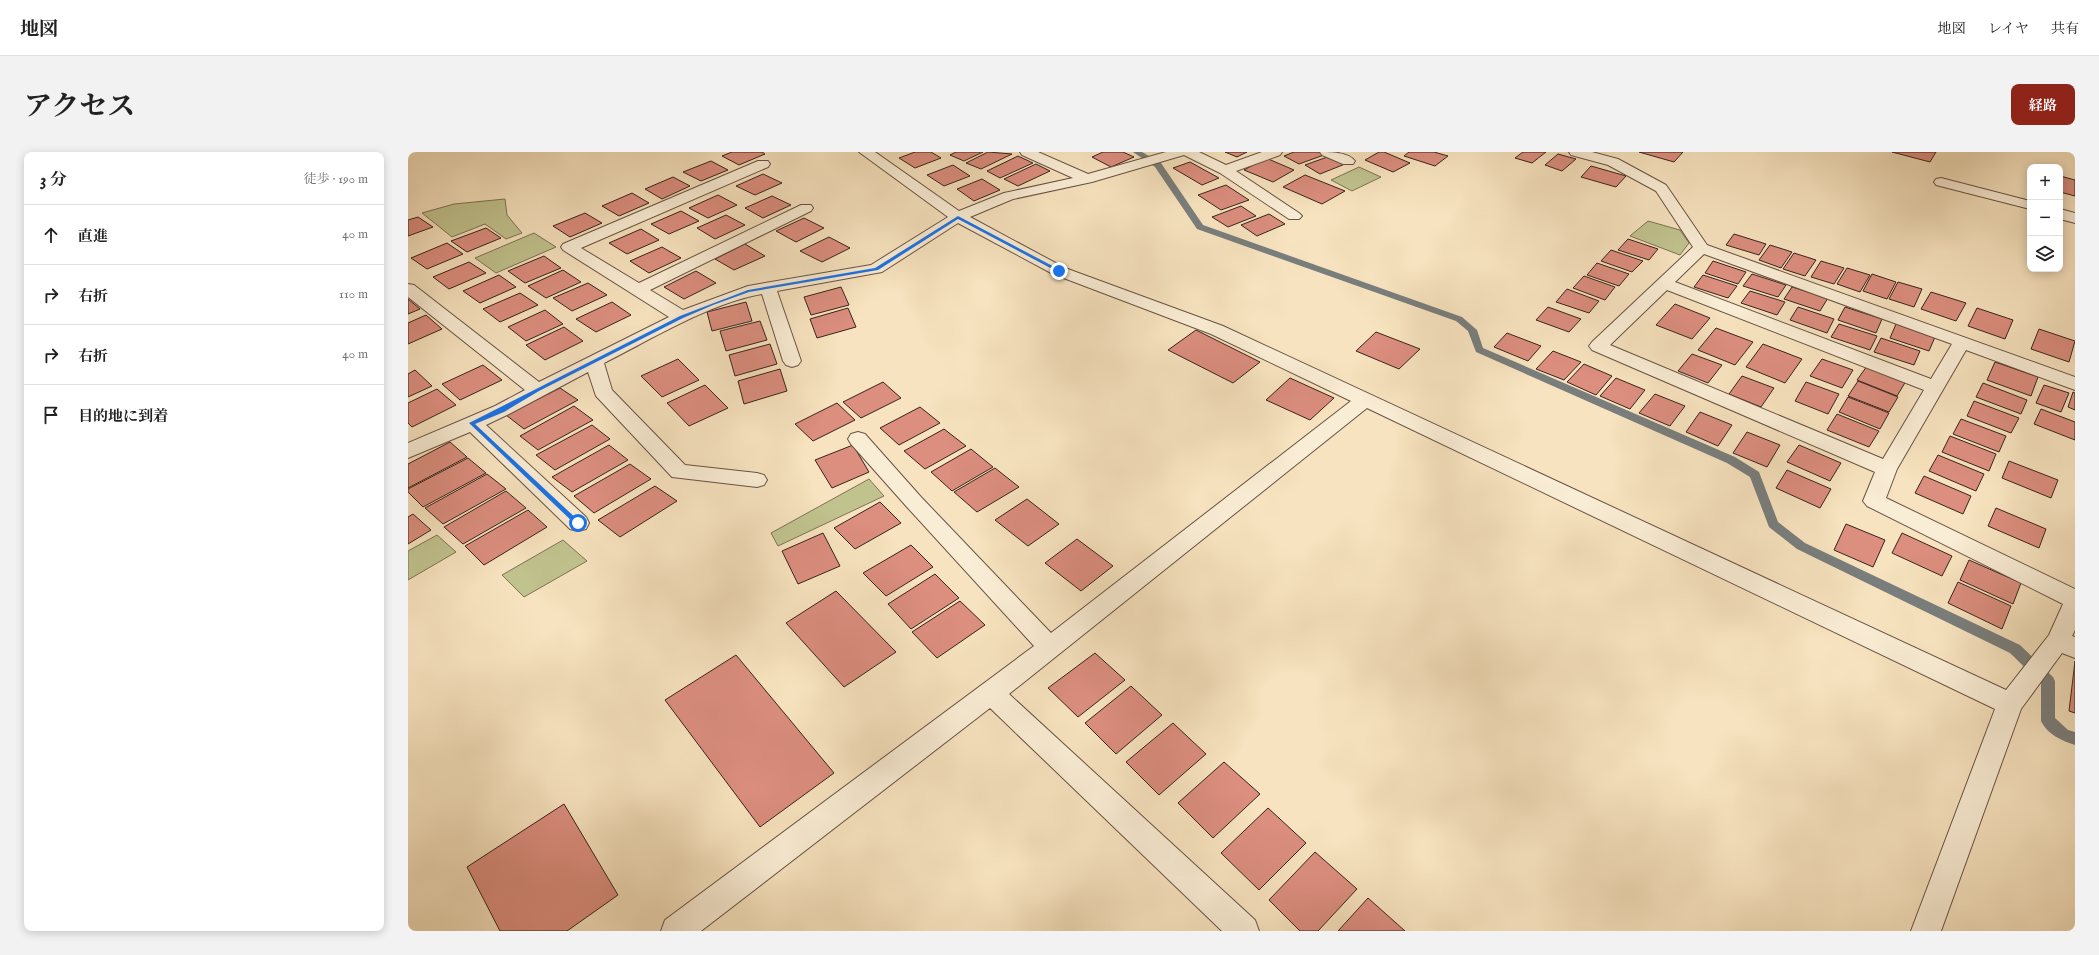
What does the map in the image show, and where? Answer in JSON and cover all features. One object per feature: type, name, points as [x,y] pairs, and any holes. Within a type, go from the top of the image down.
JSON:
[{"type":"street","points":[[866,152],[958,217],[1059,271],[1217,330],[2010,704]]},
{"type":"street","points":[[1027,152],[1087,179]]},
{"type":"street","points":[[408,451],[502,410],[537,390],[682,317],[748,291],[876,269],[958,217],[1009,196],[1087,179],[1181,152]]},
{"type":"street","points":[[1188,152],[1225,170],[1294,216]]},
{"type":"street","points":[[1225,170],[1275,152]]},
{"type":"street","points":[[1327,152],[1348,161]]},
{"type":"street","points":[[1576,152],[1619,157],[1661,188],[1701,248],[2075,384]]},
{"type":"street","points":[[682,317],[569,248],[764,164]]},
{"type":"street","points":[[1941,182],[2027,205]]},
{"type":"street","points":[[638,290],[806,208]]},
{"type":"street","points":[[2063,215],[2075,218]]},
{"type":"street","points":[[1701,248],[1598,346],[1887,469]]},
{"type":"street","points":[[1664,283],[1936,387]]},
{"type":"street","points":[[768,288],[792,361]]},
{"type":"street","points":[[408,289],[537,390]]},
{"type":"street","points":[[1962,342],[1887,469],[1874,501],[2075,599]]},
{"type":"street","points":[[594,361],[603,392],[679,472],[757,480]]},
{"type":"street","points":[[676,931],[1050,647],[1366,399]]},
{"type":"street","points":[[472,423],[578,523]]},
{"type":"street","points":[[858,439],[914,502],[1050,647]]},
{"type":"street","points":[[1926,931],[2010,704],[2052,656],[2075,603]]},
{"type":"street","points":[[991,692],[1244,931]]},
{"type":"green space","points":[[1359,167],[1381,177],[1352,191],[1331,180]]},
{"type":"green space","points":[[505,199],[507,215],[522,233],[506,239],[485,224],[452,237],[422,213],[454,204]]},
{"type":"green space","points":[[1648,221],[1680,230],[1689,243],[1680,255],[1630,236]]},
{"type":"green space","points":[[534,233],[556,247],[496,273],[475,258]]},
{"type":"green space","points":[[869,479],[884,496],[778,546],[771,533]]},
{"type":"green space","points":[[437,535],[456,552],[408,580],[408,551]]},
{"type":"green space","points":[[563,540],[587,561],[524,597],[502,575]]},
{"type":"building","points":[[732,152],[762,152],[765,154],[739,165],[722,156]]},
{"type":"building","points":[[915,152],[931,152],[941,158],[915,168],[899,158]]},
{"type":"building","points":[[956,152],[983,152],[964,161],[950,155]]},
{"type":"building","points":[[988,152],[1012,154],[981,169],[966,163]]},
{"type":"building","points":[[1103,152],[1123,152],[1134,157],[1111,167],[1092,157]]},
{"type":"building","points":[[1225,152],[1247,152],[1237,157]]},
{"type":"building","points":[[1294,152],[1319,152],[1324,155],[1299,164],[1284,156]]},
{"type":"building","points":[[1379,152],[1384,152],[1410,163],[1393,172],[1365,160]]},
{"type":"building","points":[[1409,152],[1434,152],[1448,156],[1435,166],[1404,156]]},
{"type":"building","points":[[1523,152],[1546,152],[1532,163],[1515,158]]},
{"type":"building","points":[[1639,152],[1683,152],[1674,162]]},
{"type":"building","points":[[1892,152],[1936,152],[1930,162]]},
{"type":"building","points":[[1558,154],[1576,159],[1562,171],[1545,165]]},
{"type":"building","points":[[1018,156],[1033,163],[1000,178],[987,171]]},
{"type":"building","points":[[1330,156],[1345,164],[1320,174],[1305,165]]},
{"type":"building","points":[[1266,158],[1294,170],[1273,182],[1244,170]]},
{"type":"building","points":[[711,161],[728,170],[701,181],[683,172]]},
{"type":"building","points":[[1190,162],[1219,178],[1202,185],[1173,168]]},
{"type":"building","points":[[1036,164],[1050,171],[1018,186],[1004,179]]},
{"type":"building","points":[[953,165],[970,176],[944,186],[927,175]]},
{"type":"building","points":[[1591,166],[1626,176],[1616,187],[1581,177]]},
{"type":"building","points":[[763,174],[782,183],[755,195],[736,186]]},
{"type":"building","points":[[1305,175],[1345,191],[1322,204],[1283,187]]},
{"type":"building","points":[[673,177],[690,186],[662,199],[645,189]]},
{"type":"building","points":[[2063,177],[2075,180],[2075,196],[2063,193]]},
{"type":"building","points":[[982,179],[1000,190],[974,201],[957,189]]},
{"type":"building","points":[[1226,185],[1249,200],[1221,210],[1198,195]]},
{"type":"building","points":[[632,193],[649,203],[619,216],[602,206]]},
{"type":"building","points":[[718,195],[737,205],[708,218],[689,208]]},
{"type":"building","points":[[772,196],[791,205],[763,218],[745,208]]},
{"type":"building","points":[[1241,206],[1256,216],[1228,227],[1212,217]]},
{"type":"building","points":[[681,211],[699,221],[669,234],[651,224]]},
{"type":"building","points":[[585,213],[602,223],[570,237],[553,226]]},
{"type":"building","points":[[1269,214],[1285,224],[1257,236],[1241,225]]},
{"type":"building","points":[[726,215],[745,225],[715,239],[697,228]]},
{"type":"building","points":[[418,217],[433,227],[408,236],[408,220]]},
{"type":"building","points":[[804,218],[824,228],[796,242],[776,231]]},
{"type":"building","points":[[486,228],[501,238],[467,252],[451,241]]},
{"type":"building","points":[[641,229],[659,240],[627,254],[609,243]]},
{"type":"building","points":[[1734,234],[1766,244],[1759,255],[1726,245]]},
{"type":"building","points":[[829,237],[850,248],[822,262],[800,251]]},
{"type":"building","points":[[1628,239],[1658,249],[1649,260],[1618,250]]},
{"type":"building","points":[[447,243],[463,254],[427,269],[411,258]]},
{"type":"building","points":[[745,244],[765,256],[734,270],[715,259]]},
{"type":"building","points":[[1770,245],[1792,252],[1781,268],[1759,260]]},
{"type":"building","points":[[662,247],[681,258],[649,273],[630,261]]},
{"type":"building","points":[[1611,250],[1643,261],[1632,272],[1601,261]]},
{"type":"building","points":[[1794,253],[1816,260],[1805,276],[1783,269]]},
{"type":"building","points":[[544,256],[561,268],[525,283],[508,271]]},
{"type":"building","points":[[1713,261],[1746,272],[1738,284],[1705,273]]},
{"type":"building","points":[[1821,261],[1844,268],[1834,284],[1811,277]]},
{"type":"building","points":[[469,262],[486,273],[449,289],[433,277]]},
{"type":"building","points":[[1597,263],[1629,274],[1619,286],[1587,275]]},
{"type":"building","points":[[1847,268],[1870,275],[1860,292],[1837,284]]},
{"type":"building","points":[[563,270],[581,282],[546,298],[528,286]]},
{"type":"building","points":[[696,271],[716,283],[684,299],[664,287]]},
{"type":"building","points":[[1752,274],[1786,285],[1778,297],[1743,286]]},
{"type":"building","points":[[1872,274],[1896,282],[1887,299],[1863,291]]},
{"type":"building","points":[[499,275],[516,287],[480,303],[463,291]]},
{"type":"building","points":[[1703,275],[1737,286],[1728,298],[1694,287]]},
{"type":"building","points":[[1584,276],[1615,287],[1605,300],[1573,288]]},
{"type":"building","points":[[1898,282],[1922,289],[1914,307],[1889,299]]},
{"type":"building","points":[[588,283],[607,295],[572,311],[553,298]]},
{"type":"building","points":[[841,287],[849,305],[811,315],[804,297]]},
{"type":"building","points":[[1792,287],[1828,298],[1820,311],[1784,299]]},
{"type":"building","points":[[1567,289],[1599,301],[1589,313],[1556,302]]},
{"type":"building","points":[[1750,291],[1785,302],[1777,315],[1741,303]]},
{"type":"building","points":[[1931,292],[1966,303],[1956,321],[1921,309]]},
{"type":"building","points":[[520,293],[538,305],[500,322],[483,309]]},
{"type":"building","points":[[408,299],[420,309],[408,314]]},
{"type":"building","points":[[612,302],[631,315],[596,332],[576,319]]},
{"type":"building","points":[[746,302],[752,321],[712,331],[707,312]]},
{"type":"building","points":[[1675,304],[1710,318],[1692,339],[1656,325]]},
{"type":"building","points":[[1548,307],[1581,319],[1569,332],[1536,320]]},
{"type":"building","points":[[1798,307],[1834,319],[1827,333],[1790,320]]},
{"type":"building","points":[[1845,307],[1882,319],[1876,333],[1838,320]]},
{"type":"building","points":[[848,308],[856,327],[817,338],[810,319]]},
{"type":"building","points":[[1977,308],[2013,320],[2005,339],[1968,326]]},
{"type":"building","points":[[545,310],[563,324],[526,341],[508,327]]},
{"type":"building","points":[[426,315],[442,329],[408,344],[408,323]]},
{"type":"building","points":[[760,321],[767,340],[726,351],[720,331]]},
{"type":"building","points":[[1839,324],[1877,336],[1870,350],[1831,337]]},
{"type":"building","points":[[1896,324],[1935,337],[1929,351],[1890,338]]},
{"type":"building","points":[[564,327],[583,341],[545,360],[526,345]]},
{"type":"building","points":[[1716,328],[1753,342],[1735,365],[1698,350]]},
{"type":"building","points":[[2039,329],[2075,341],[2069,362],[2031,349]]},
{"type":"building","points":[[1196,330],[1260,362],[1233,383],[1168,350]]},
{"type":"building","points":[[1376,332],[1420,349],[1399,369],[1356,351]]},
{"type":"building","points":[[1507,333],[1541,346],[1528,361],[1494,347]]},
{"type":"building","points":[[1881,338],[1920,351],[1914,365],[1874,352]]},
{"type":"building","points":[[770,344],[777,364],[735,376],[729,355]]},
{"type":"building","points":[[1763,344],[1802,359],[1785,383],[1746,367]]},
{"type":"building","points":[[1553,351],[1581,362],[1564,380],[1536,369]]},
{"type":"building","points":[[1692,354],[1722,365],[1708,383],[1678,371]]},
{"type":"building","points":[[678,359],[699,380],[662,397],[641,376]]},
{"type":"building","points":[[1822,359],[1853,370],[1842,388],[1810,376]]},
{"type":"building","points":[[1995,362],[2038,377],[2031,396],[1987,380]]},
{"type":"building","points":[[1584,364],[1612,376],[1596,395],[1567,382]]},
{"type":"building","points":[[483,365],[502,380],[460,400],[442,384]]},
{"type":"building","points":[[1867,366],[1906,381],[1897,396],[1857,380]]},
{"type":"building","points":[[780,369],[787,391],[744,404],[738,381]]},
{"type":"building","points":[[415,370],[432,386],[408,397],[408,374]]},
{"type":"building","points":[[1742,376],[1774,388],[1761,407],[1729,394]]},
{"type":"building","points":[[1290,378],[1334,398],[1310,420],[1266,400]]},
{"type":"building","points":[[1616,378],[1645,390],[1630,409],[1600,396]]},
{"type":"building","points":[[1858,381],[1898,397],[1889,412],[1848,396]]},
{"type":"building","points":[[883,382],[901,398],[861,418],[843,402]]},
{"type":"building","points":[[1806,382],[1839,394],[1828,414],[1795,401]]},
{"type":"building","points":[[1983,383],[2027,400],[2021,414],[1976,397]]},
{"type":"building","points":[[705,385],[728,408],[689,426],[667,403]]},
{"type":"building","points":[[2044,385],[2069,393],[2061,412],[2036,403]]},
{"type":"building","points":[[560,388],[578,400],[524,429],[506,415]]},
{"type":"building","points":[[437,389],[456,405],[412,427],[408,423],[408,403]]},
{"type":"building","points":[[2073,392],[2075,393],[2075,410],[2068,407]]},
{"type":"building","points":[[1655,394],[1685,406],[1670,426],[1639,413]]},
{"type":"building","points":[[1848,397],[1889,413],[1880,429],[1839,412]]},
{"type":"building","points":[[1974,401],[2019,418],[2011,433],[1967,416]]},
{"type":"building","points":[[837,403],[855,420],[813,441],[795,424]]},
{"type":"building","points":[[574,406],[593,420],[538,450],[520,436]]},
{"type":"building","points":[[920,407],[940,423],[899,445],[880,428]]},
{"type":"building","points":[[2041,409],[2075,422],[2075,440],[2034,424]]},
{"type":"building","points":[[1700,412],[1732,425],[1718,446],[1686,432]]},
{"type":"building","points":[[1837,414],[1879,431],[1869,447],[1827,430]]},
{"type":"building","points":[[1961,419],[2006,436],[1999,452],[1953,434]]},
{"type":"building","points":[[592,425],[610,439],[555,470],[536,455]]},
{"type":"building","points":[[944,429],[966,446],[925,469],[904,451]]},
{"type":"building","points":[[1747,432],[1780,445],[1767,467],[1733,453]]},
{"type":"building","points":[[1950,436],[1996,454],[1989,471],[1942,452]]},
{"type":"building","points":[[450,442],[467,457],[408,488],[408,464]]},
{"type":"building","points":[[609,445],[628,460],[572,492],[552,477]]},
{"type":"building","points":[[853,445],[869,472],[832,488],[815,460]]},
{"type":"building","points":[[1799,445],[1841,463],[1830,481],[1787,462]]},
{"type":"building","points":[[971,449],[993,467],[952,491],[931,472]]},
{"type":"building","points":[[1938,455],[1984,474],[1976,491],[1929,471]]},
{"type":"building","points":[[468,458],[486,473],[423,507],[408,492],[408,489]]},
{"type":"building","points":[[2009,461],[2058,480],[2051,498],[2002,478]]},
{"type":"building","points":[[630,464],[651,479],[594,513],[574,496]]},
{"type":"building","points":[[995,468],[1019,487],[977,512],[954,492]]},
{"type":"building","points":[[1787,470],[1831,489],[1820,508],[1776,488]]},
{"type":"building","points":[[487,474],[506,489],[443,524],[425,508]]},
{"type":"building","points":[[1924,476],[1971,496],[1963,514],[1915,493]]},
{"type":"building","points":[[655,486],[677,501],[620,537],[598,520]]},
{"type":"building","points":[[506,491],[526,508],[463,544],[444,527]]},
{"type":"building","points":[[1027,499],[1059,524],[1028,546],[995,520]]},
{"type":"building","points":[[880,502],[901,523],[855,549],[834,528]]},
{"type":"building","points":[[1996,508],[2046,529],[2039,548],[1988,526]]},
{"type":"building","points":[[528,510],[547,527],[484,565],[465,546]]},
{"type":"building","points":[[413,514],[431,530],[408,544],[408,517]]},
{"type":"building","points":[[1846,524],[1885,540],[1873,567],[1834,550]]},
{"type":"building","points":[[823,533],[840,566],[798,584],[782,551]]},
{"type":"building","points":[[1902,533],[1952,556],[1942,576],[1892,553]]},
{"type":"building","points":[[1077,539],[1113,566],[1081,591],[1045,563]]},
{"type":"building","points":[[911,545],[933,567],[886,596],[863,573]]},
{"type":"building","points":[[1969,560],[2021,583],[2013,604],[1960,580]]},
{"type":"building","points":[[935,574],[959,598],[911,629],[888,604]]},
{"type":"building","points":[[1958,582],[2011,606],[2002,629],[1948,603]]},
{"type":"building","points":[[836,591],[896,652],[844,687],[786,623]]},
{"type":"building","points":[[960,601],[985,625],[937,658],[912,632]]},
{"type":"building","points":[[1095,653],[1125,680],[1078,717],[1048,688]]},
{"type":"building","points":[[736,655],[834,773],[760,827],[665,700]]},
{"type":"building","points":[[2075,661],[2075,713],[2069,711]]},
{"type":"building","points":[[1131,686],[1162,715],[1116,754],[1085,723]]},
{"type":"building","points":[[1173,723],[1206,754],[1159,795],[1126,762]]},
{"type":"building","points":[[1224,762],[1260,794],[1213,838],[1178,803]]},
{"type":"building","points":[[564,804],[618,895],[567,931],[500,931],[467,867]]},
{"type":"building","points":[[1268,808],[1306,843],[1259,890],[1221,853]]},
{"type":"building","points":[[1315,852],[1357,889],[1318,931],[1300,931],[1269,900]]},
{"type":"building","points":[[1368,898],[1405,931],[1338,931]]},
{"type":"waterway","points":[[1137,152],[1158,165],[1200,227],[1459,319],[1472,330],[1479,350],[1731,460],[1755,475],[1773,524],[1801,546],[2015,649],[2048,681],[2048,721],[2063,734],[2075,739]]},
{"type":"route","points":[[578,523],[472,423],[502,410],[537,390],[682,317],[712,304],[748,291],[876,269],[958,217],[1059,271]]}]
